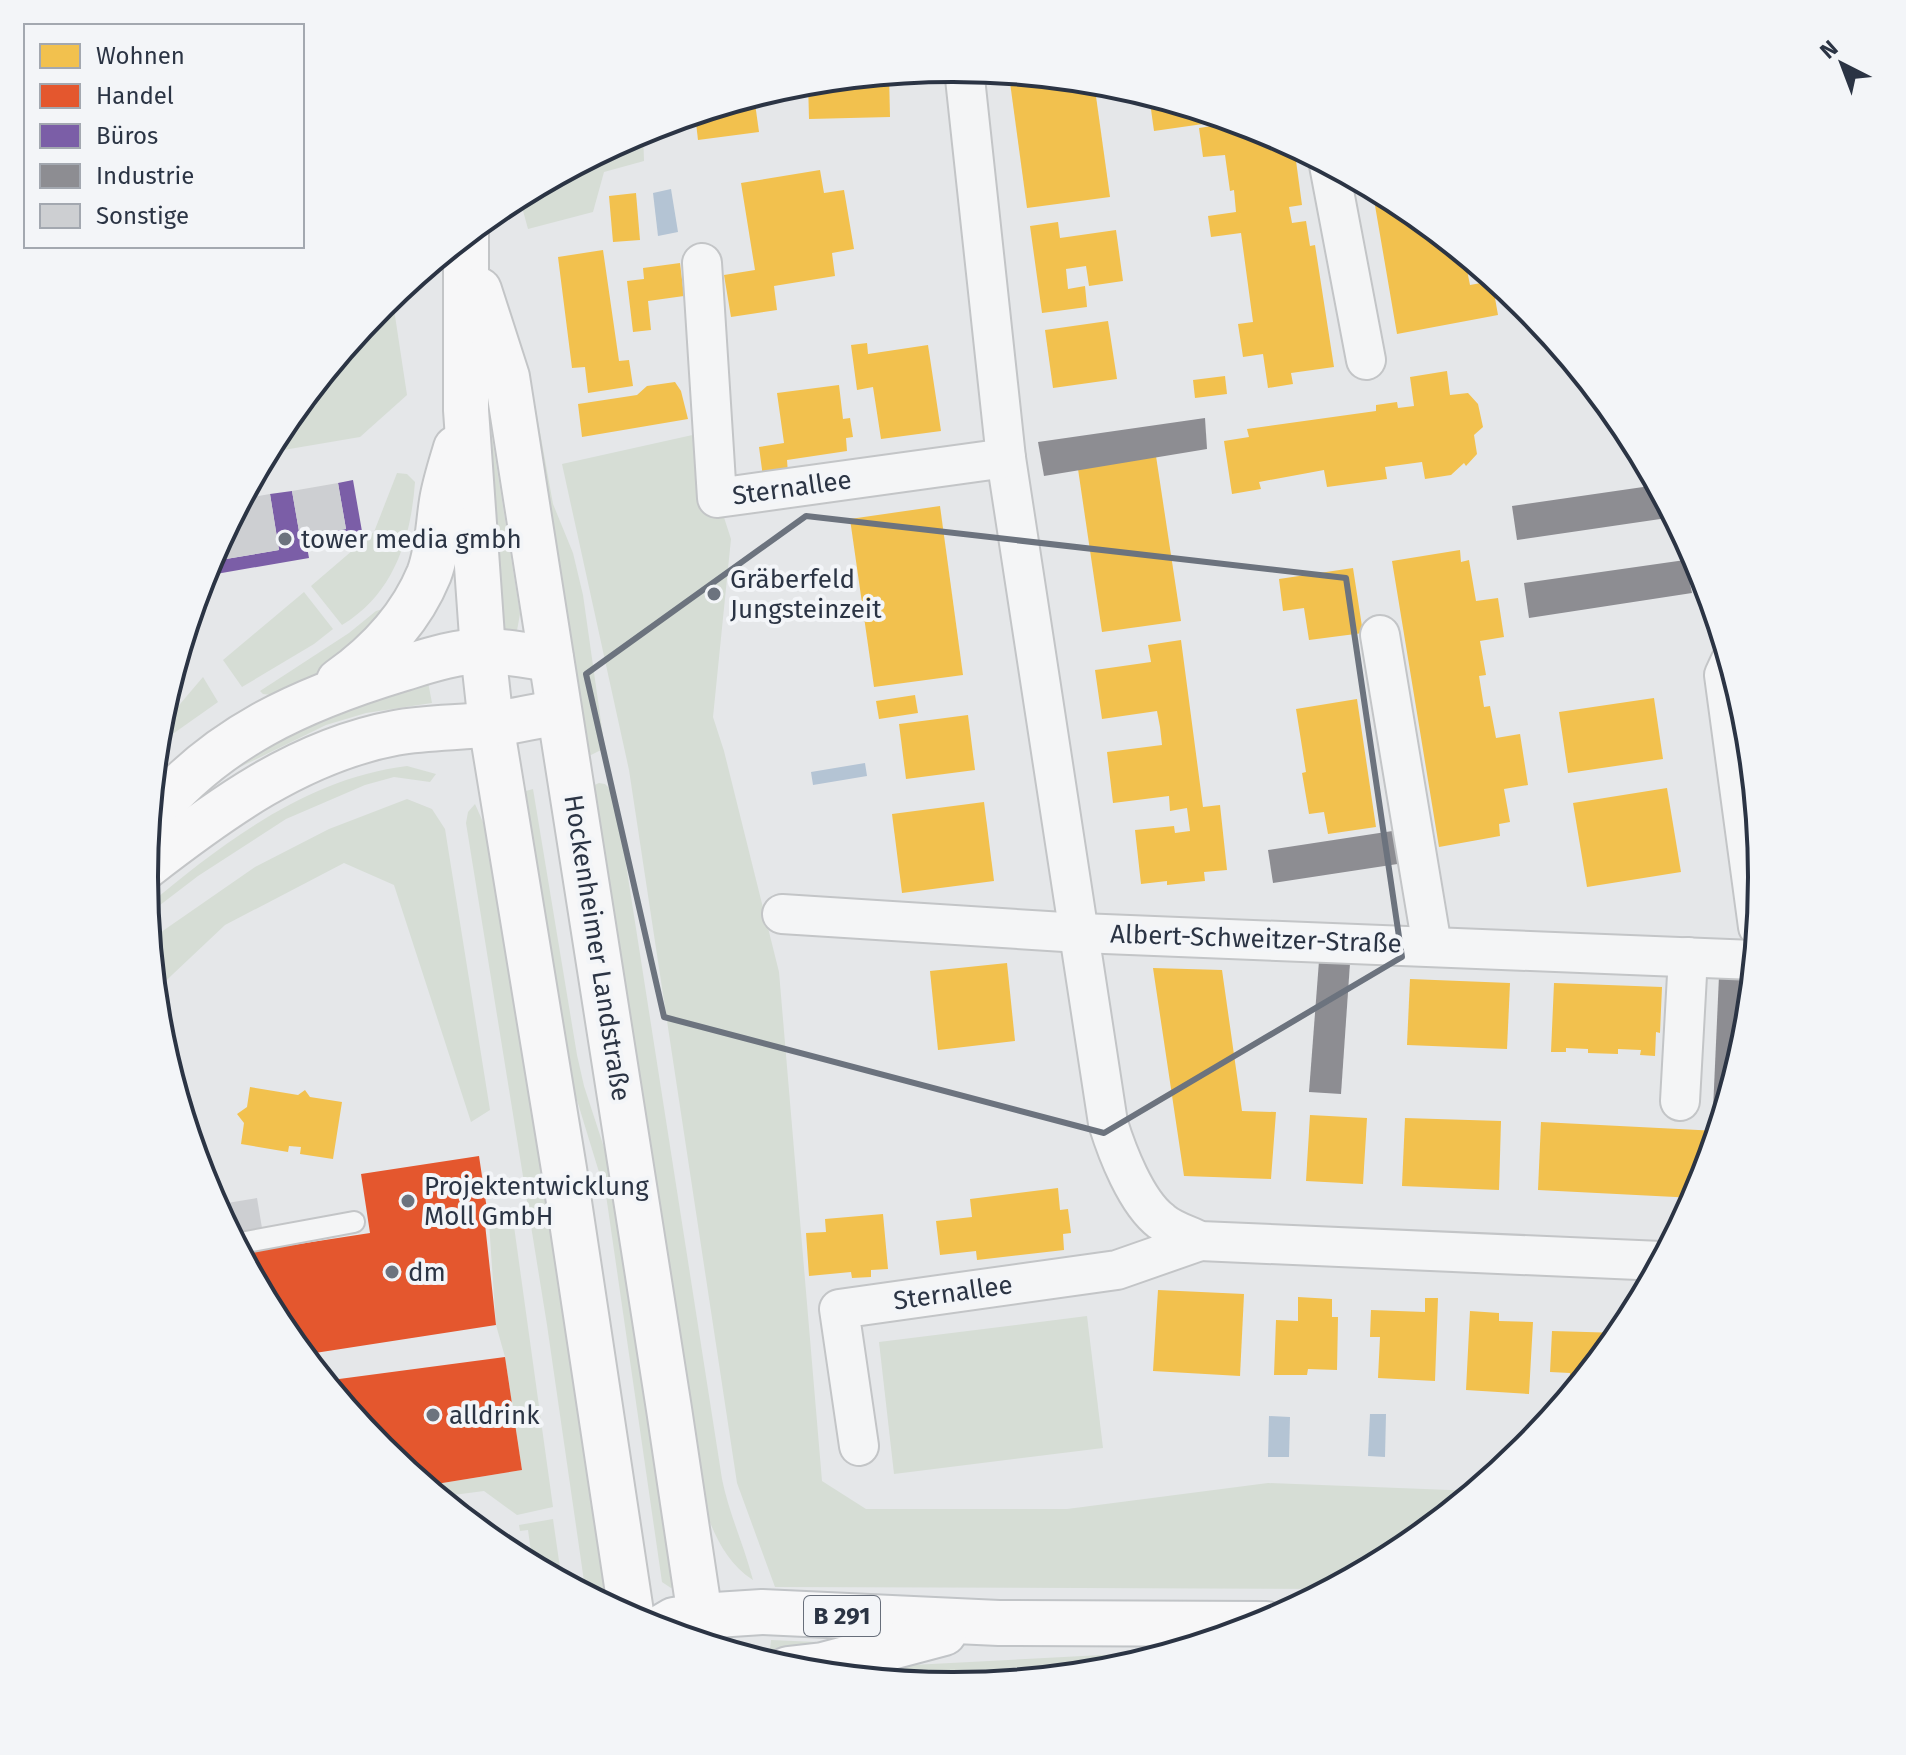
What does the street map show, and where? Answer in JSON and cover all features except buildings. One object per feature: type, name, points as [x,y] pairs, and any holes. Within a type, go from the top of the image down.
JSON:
[{"type":"main road","name":"Hockenheimer Landstraße","points":[[467,247],[507,377],[702,1630]]},
{"type":"main road","name":"Hockenheimer Landstraße","points":[[467,248],[466,410],[491,724],[564,1169],[630,1604]]},
{"type":"main road","points":[[320,696],[362,665],[390,638],[428,574],[438,542],[443,500],[466,410]]},
{"type":"main road","points":[[161,805],[222,749],[280,714],[320,696],[440,658],[483,651],[551,659]]},
{"type":"main road","points":[[158,857],[248,792],[353,743],[396,733],[491,724],[559,712]]},
{"type":"main road","name":"B 291","points":[[672,1621],[702,1630],[762,1612],[985,1622],[1227,1624]]},
{"type":"main road","name":"B 291","points":[[831,1663],[985,1622]]},
{"type":"street","name":"Sternallee","points":[[965,82],[1006,458],[1108,1123],[1121,1163],[1160,1221],[1200,1241]]},
{"type":"street","points":[[1332,178],[1366,360]]},
{"type":"street","name":"Sternallee","points":[[702,263],[717,498],[1006,458]]},
{"type":"street","name":"Albert-Schweitzer-Straße","points":[[1380,635],[1432,946]]},
{"type":"street","points":[[1727,697],[1747,849]]},
{"type":"street","points":[[782,914],[1080,933]]},
{"type":"street","name":"Albert-Schweitzer-Straße","points":[[1080,933],[1744,960]]},
{"type":"street","points":[[1680,1101],[1688,957]]},
{"type":"street","name":"Sternallee","points":[[859,1446],[839,1309],[1117,1270],[1200,1241],[1650,1261]]},
{"type":"lane","points":[[247,1242],[354,1222]]},
{"type":"highlighted area","points":[[806,516],[1346,578],[1402,957],[1104,1133],[664,1017],[586,674]]},
{"type":"shaded area","points":[[643,145],[644,161],[604,172],[593,212],[528,229],[523,209],[601,164]]},
{"type":"shaded area","points":[[394,311],[407,395],[360,437],[283,450],[322,393]]},
{"type":"shaded area","points":[[534,407],[553,504],[573,553],[583,595],[604,743],[601,750],[591,755],[585,753]]},
{"type":"shaded area","points":[[489,418],[520,614],[516,636],[502,635]]},
{"type":"shaded area","points":[[697,434],[731,539],[713,717],[779,972],[822,1481],[866,1509],[1067,1509],[1268,1483],[1460,1490],[1395,1539],[1309,1589],[775,1587],[737,1483],[629,770],[562,464]]},
{"type":"shaded area","points":[[397,473],[407,474],[415,482],[404,544],[387,581],[375,597],[342,625],[311,586],[374,532]]},
{"type":"shaded area","points":[[304,592],[333,629],[314,644],[242,687],[223,660]]},
{"type":"shaded area","points":[[386,608],[347,650],[314,678],[279,694],[263,694],[260,691],[349,633],[376,611]]},
{"type":"shaded area","points":[[203,677],[218,702],[171,735],[176,709]]},
{"type":"shaded area","points":[[428,682],[432,703],[366,713],[326,725],[237,766],[323,713]]},
{"type":"shaded area","points":[[407,766],[436,774],[430,782],[394,777],[365,785],[286,819],[198,876],[159,906],[158,897],[175,883],[267,817],[335,784]]},
{"type":"shaded area","points":[[605,784],[615,794],[722,1479],[753,1580],[726,1553],[700,1495],[590,787]]},
{"type":"shaded area","points":[[533,789],[577,1055],[612,1172],[674,1586],[671,1588],[662,1582],[606,1195],[569,1074],[522,792]]},
{"type":"shaded area","points":[[407,799],[432,809],[445,829],[490,1110],[471,1122],[394,885],[344,863],[225,925],[164,982],[159,933],[255,867],[329,829]]},
{"type":"shaded area","points":[[475,804],[490,838],[548,1188],[608,1594],[584,1582],[547,1325],[466,823],[468,812]]},
{"type":"shaded area","points":[[513,1219],[553,1507],[517,1515],[484,1491],[452,1495],[438,1484],[522,1470],[505,1357],[496,1325],[489,1223]]},
{"type":"shaded area","points":[[1087,1316],[1103,1448],[894,1474],[879,1342]]},
{"type":"shaded area","points":[[553,1519],[560,1569],[531,1551],[528,1530],[520,1531],[519,1525]]},
{"type":"shaded area","points":[[771,1640],[839,1643],[839,1650],[789,1656],[770,1651]]},
{"type":"shaded area","points":[[1126,1654],[1005,1671],[953,1673],[881,1669]]},
{"type":"water","points":[[671,189],[678,232],[658,236],[653,193]]},
{"type":"water","points":[[865,763],[867,776],[813,785],[811,772]]},
{"type":"water","points":[[1370,1414],[1386,1414],[1385,1457],[1368,1456]]},
{"type":"water","points":[[1269,1416],[1290,1417],[1289,1457],[1268,1457]]},
{"type":"place","name":"tower media gmbh","points":[[285,539]]},
{"type":"place","name":"Gräberfeld Jungsteinzeit","points":[[714,594]]},
{"type":"place","name":"Projektentwicklung Moll GmbH","points":[[408,1201]]},
{"type":"place","name":"dm","points":[[392,1272]]},
{"type":"place","name":"alldrink","points":[[433,1415]]}]
